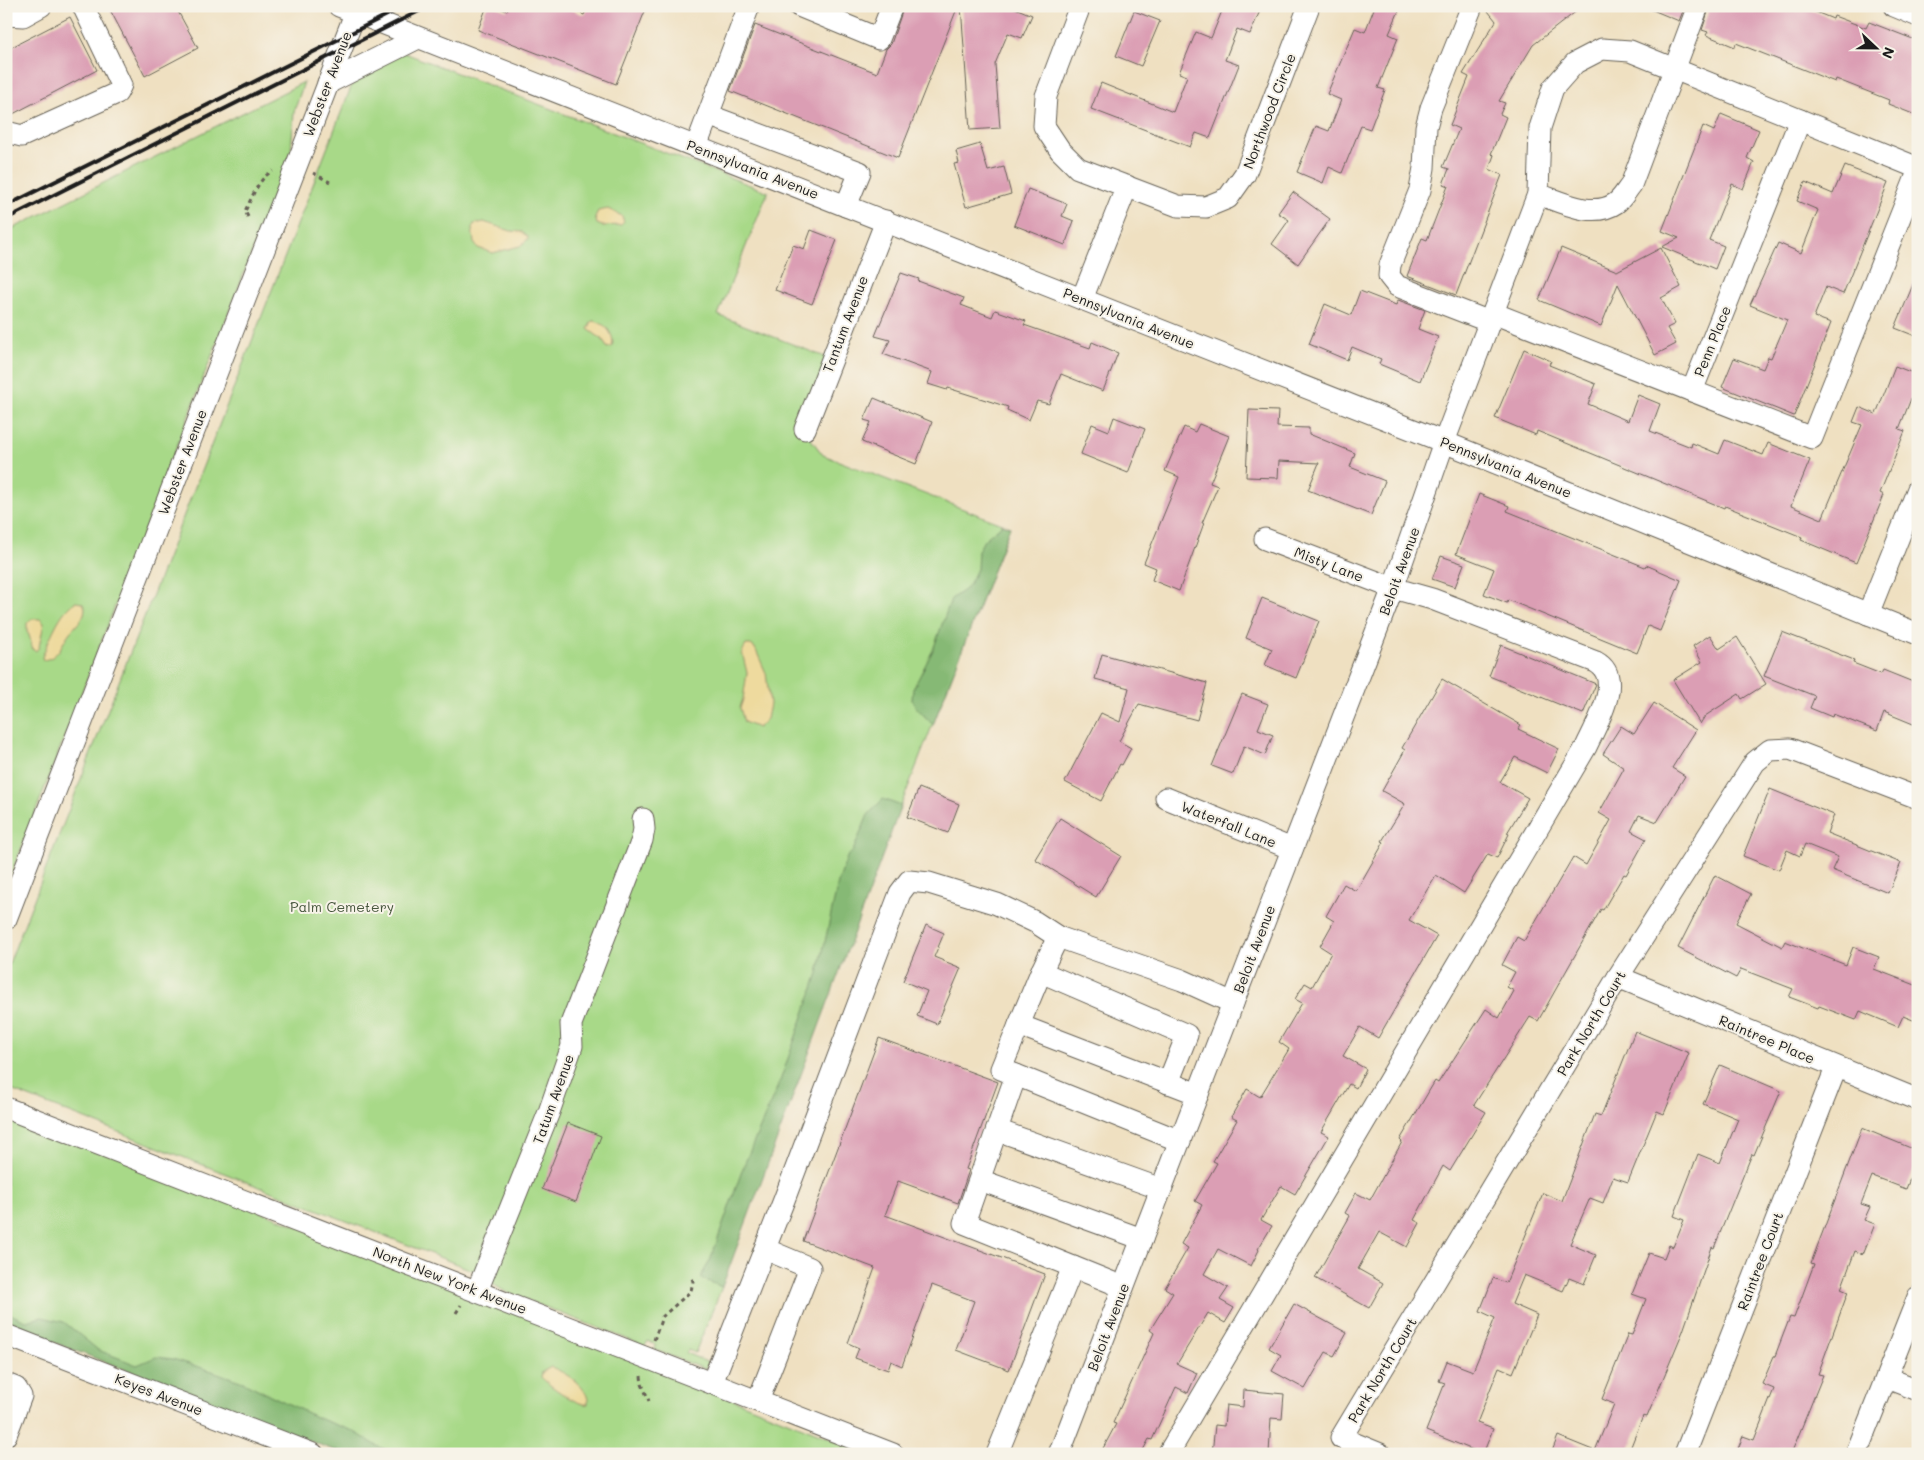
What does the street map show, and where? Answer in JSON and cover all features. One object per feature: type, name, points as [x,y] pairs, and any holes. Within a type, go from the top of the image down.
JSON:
[{"type":"street","points":[[6,16],[23,16],[41,6]]},
{"type":"street","points":[[6,132],[22,136],[117,93],[121,85],[84,6]]},
{"type":"street","points":[[696,147],[749,6]]},
{"type":"street","points":[[799,6],[879,39],[892,6]]},
{"type":"street","name":"Northwood Circle","points":[[1080,6],[1046,96],[1044,126],[1060,150],[1078,168],[1178,206],[1206,207],[1228,198],[1245,174],[1309,6]]},
{"type":"street","name":"Penn Place","points":[[1472,6],[1431,108],[1426,127],[1424,168],[1420,190],[1390,265],[1389,276],[1396,286],[1491,317],[1692,391],[1800,120]]},
{"type":"street","points":[[1538,194],[1579,208],[1599,210],[1616,203],[1631,185],[1698,6]]},
{"type":"street","points":[[1894,6],[1918,16]]},
{"type":"street","name":"Pennsylvania Avenue","points":[[351,8],[418,38],[886,220],[1444,442],[1918,634]]},
{"type":"street","name":"Webster Avenue","points":[[6,919],[328,83],[351,8]]},
{"type":"street","points":[[328,83],[418,38]]},
{"type":"street","points":[[1444,442],[1538,194],[1540,128],[1553,88],[1575,63],[1602,49],[1630,51],[1918,168]]},
{"type":"street","points":[[708,115],[860,172],[846,206]]},
{"type":"street","points":[[1692,391],[1812,438],[1918,172]]},
{"type":"street","points":[[1082,299],[1127,186]]},
{"type":"street","name":"Tantum Avenue","points":[[805,429],[886,220]]},
{"type":"street","name":"Beloit Avenue","points":[[1059,1454],[1393,588],[1444,442]]},
{"type":"street","points":[[1868,614],[1918,489]]},
{"type":"street","name":"Misty Lane","points":[[1168,1454],[1582,755],[1600,716],[1610,687],[1608,674],[1596,662],[1432,599],[1393,588],[1265,539]]},
{"type":"street","name":"Park North Court","points":[[1380,1454],[1341,1438],[1618,977],[1755,762],[1770,750],[1790,749],[1918,798]]},
{"type":"street","name":"Waterfall Lane","points":[[1166,798],[1292,850]]},
{"type":"street","name":"Tatum Avenue","points":[[477,1291],[549,1112],[572,1046],[570,1024],[642,840],[643,819]]},
{"type":"street","points":[[712,1383],[900,893],[909,880],[928,883],[997,904],[1035,922],[1058,938],[1182,980],[1233,1003]]},
{"type":"street","points":[[1058,938],[1041,972],[1001,1069],[1180,1140]]},
{"type":"street","points":[[1041,972],[1187,1035],[1168,1083]]},
{"type":"street","name":"Raintree Place","points":[[1618,977],[1918,1100]]},
{"type":"street","points":[[1019,1025],[1198,1094]]},
{"type":"street","name":"Raintree Court","points":[[1685,1454],[1836,1068]]},
{"type":"street","points":[[1016,1075],[964,1223],[1123,1288]]},
{"type":"street","name":"North New York Avenue","points":[[6,1108],[893,1454]]},
{"type":"street","points":[[997,1130],[1161,1189]]},
{"type":"street","points":[[980,1180],[1142,1239]]},
{"type":"street","points":[[758,1401],[810,1268],[765,1249]]},
{"type":"street","points":[[997,1454],[1073,1267]]},
{"type":"street","points":[[1856,1454],[1918,1297]]},
{"type":"street","name":"Keyes Avenue","points":[[6,1335],[313,1454]]},
{"type":"street","points":[[1887,1378],[1918,1390]]},
{"type":"street","points":[[6,1384],[16,1388],[21,1396],[6,1435]]},
{"type":"path","points":[[6,1153],[12,1151]]},
{"type":"path","points":[[649,1401],[640,1378],[649,1358],[662,1317],[691,1291],[693,1281],[691,1276]]},
{"type":"green space","name":"Palm Cemetery","points":[[402,52],[768,192],[718,315],[825,357],[810,438],[823,455],[1010,527],[714,1283],[722,1287],[695,1353],[688,1350],[686,1353],[709,1363],[705,1369],[655,1350],[656,1345],[648,1341],[645,1346],[504,1291],[493,1284],[490,1277],[6,1088],[6,971],[355,77]]},
{"type":"green space","points":[[304,82],[294,112],[291,151],[6,888],[6,232]]},
{"type":"green space","points":[[1003,524],[1010,527],[933,725],[912,700],[913,689],[933,650],[951,599],[968,587],[977,569],[978,551],[984,540]]},
{"type":"green space","points":[[883,799],[901,806],[722,1287],[700,1278],[710,1261],[744,1165],[780,1081],[812,991],[818,973],[838,883],[847,857],[853,851],[868,815]]},
{"type":"green space","points":[[6,1110],[870,1454],[351,1454],[6,1320]]},
{"type":"green space","points":[[6,1312],[26,1321],[42,1317],[64,1322],[98,1350],[137,1365],[156,1357],[173,1359],[243,1382],[318,1418],[353,1431],[379,1447],[397,1454],[344,1454],[6,1324]]},
{"type":"sand","points":[[608,209],[622,216],[624,222],[621,225],[602,226],[597,224],[595,217],[598,211]]},
{"type":"sand","points":[[484,222],[511,231],[522,232],[528,239],[520,246],[493,253],[478,248],[474,243],[472,228],[474,224]]},
{"type":"sand","points":[[592,321],[605,326],[611,334],[612,347],[607,348],[603,340],[588,329]]},
{"type":"sand","points":[[76,602],[82,603],[85,607],[79,623],[54,656],[43,660],[42,657],[60,618]]},
{"type":"sand","points":[[31,619],[40,619],[44,623],[39,647],[36,651],[33,650],[27,632],[27,623]]},
{"type":"sand","points":[[746,645],[751,645],[755,648],[766,673],[770,704],[767,719],[758,728],[744,722],[740,708],[747,673],[742,652]]},
{"type":"sand","points":[[551,1367],[563,1372],[581,1386],[588,1398],[588,1404],[571,1399],[541,1377],[542,1372]]},
{"type":"building","points":[[108,6],[175,6],[198,48],[145,76]]},
{"type":"building","points":[[487,6],[494,6],[507,11],[509,6],[563,6],[584,15],[588,6],[647,6],[616,84],[478,30]]},
{"type":"building","points":[[904,6],[958,6],[898,158],[730,91],[755,25],[877,73],[886,49],[891,44]]},
{"type":"building","points":[[961,6],[1010,6],[1032,15],[1022,38],[1008,33],[995,64],[1000,128],[970,130]]},
{"type":"building","points":[[1224,6],[1262,6],[1250,34],[1237,29],[1225,60],[1239,65],[1210,138],[1196,133],[1190,147],[1091,109],[1101,83],[1173,112],[1187,76],[1179,73],[1196,32],[1211,38]]},
{"type":"building","points":[[1375,6],[1401,6],[1389,34],[1398,38],[1378,88],[1385,90],[1370,129],[1361,126],[1342,173],[1329,167],[1323,183],[1297,172],[1316,126],[1329,131],[1341,100],[1327,94],[1355,28],[1365,32]]},
{"type":"building","points":[[1484,6],[1583,6],[1533,45],[1499,101],[1505,103],[1500,114],[1506,117],[1491,154],[1494,155],[1489,169],[1502,175],[1456,295],[1407,276],[1422,238],[1427,240],[1448,186],[1443,184],[1449,169],[1443,167],[1459,129],[1450,125],[1469,77],[1463,74],[1496,21]]},
{"type":"building","points":[[1643,6],[1685,6],[1679,21]]},
{"type":"building","points":[[1710,6],[1801,6],[1833,19],[1834,16],[1866,28],[1869,22],[1918,41],[1918,116],[1888,104],[1889,100],[1836,79],[1835,82],[1736,43],[1735,47],[1706,35],[1708,32],[1702,30]]},
{"type":"building","points":[[1134,11],[1160,21],[1141,66],[1116,56]]},
{"type":"building","points":[[70,17],[97,70],[11,115],[6,106],[6,50]]},
{"type":"building","points":[[1721,114],[1759,130],[1747,158],[1754,162],[1743,189],[1732,184],[1709,240],[1724,246],[1715,269],[1662,247],[1679,238],[1662,231],[1703,126],[1714,131]]},
{"type":"building","points":[[980,144],[988,171],[1004,167],[1011,194],[966,207],[954,164],[959,163],[956,151]]},
{"type":"building","points":[[1845,166],[1888,183],[1843,294],[1826,287],[1814,317],[1831,323],[1794,416],[1722,387],[1734,358],[1763,369],[1768,357],[1771,358],[1787,320],[1750,305],[1778,243],[1801,253],[1818,210],[1797,201],[1805,182],[1833,194]]},
{"type":"building","points":[[1028,189],[1067,204],[1062,216],[1074,221],[1065,245],[1014,225]]},
{"type":"building","points":[[1293,192],[1330,219],[1298,264],[1272,244],[1289,220],[1278,213]]},
{"type":"building","points":[[811,230],[837,240],[812,304],[775,290],[793,245],[804,249]]},
{"type":"building","points":[[1561,248],[1617,271],[1661,248],[1681,287],[1661,298],[1675,324],[1667,328],[1676,344],[1655,355],[1618,284],[1601,326],[1539,300]]},
{"type":"building","points":[[901,273],[964,298],[961,305],[992,317],[995,310],[1026,321],[1024,325],[1090,348],[1092,342],[1118,353],[1103,391],[1061,374],[1049,404],[1037,401],[1029,420],[1007,410],[1008,407],[948,388],[947,390],[928,384],[932,372],[883,354],[890,340],[875,336]]},
{"type":"building","points":[[1918,275],[1918,337],[1895,328]]},
{"type":"building","points":[[1360,291],[1396,305],[1398,300],[1425,310],[1418,329],[1438,337],[1420,381],[1379,364],[1381,359],[1352,347],[1347,360],[1309,344],[1325,304],[1351,315]]},
{"type":"building","points":[[1524,349],[1551,361],[1549,365],[1596,384],[1588,404],[1628,421],[1638,395],[1660,404],[1650,431],[1691,447],[1692,443],[1719,454],[1725,440],[1763,455],[1768,443],[1810,460],[1791,506],[1822,519],[1862,425],[1853,422],[1859,407],[1876,414],[1895,366],[1918,375],[1918,381],[1899,429],[1905,431],[1880,493],[1884,495],[1856,563],[1801,540],[1802,537],[1725,506],[1724,508],[1537,431],[1536,435],[1495,418]]},
{"type":"building","points":[[874,398],[932,422],[916,464],[862,442],[871,422],[864,420]]},
{"type":"building","points":[[1249,410],[1278,411],[1277,427],[1309,428],[1309,434],[1355,453],[1350,467],[1385,481],[1371,515],[1308,490],[1319,463],[1279,461],[1278,478],[1246,477]]},
{"type":"building","points":[[1114,417],[1145,429],[1128,473],[1081,454],[1092,424],[1109,431]]},
{"type":"building","points":[[1199,424],[1229,436],[1210,483],[1218,486],[1202,523],[1204,523],[1179,591],[1152,580],[1156,568],[1144,563],[1179,477],[1165,471],[1184,427],[1195,432]]},
{"type":"building","points":[[1479,494],[1509,506],[1507,511],[1681,580],[1660,631],[1648,626],[1637,653],[1508,600],[1507,603],[1484,594],[1494,569],[1456,554]]},
{"type":"building","points":[[1441,556],[1464,564],[1455,587],[1432,579]]},
{"type":"building","points":[[1262,598],[1319,621],[1296,678],[1265,665],[1272,649],[1246,638]]},
{"type":"building","points":[[1782,632],[1854,660],[1853,663],[1881,674],[1883,670],[1918,684],[1918,726],[1884,712],[1877,731],[1833,714],[1832,717],[1810,708],[1815,696],[1764,676]]},
{"type":"building","points":[[1710,635],[1719,649],[1737,637],[1766,684],[1742,699],[1739,694],[1705,716],[1700,724],[1673,680],[1702,662],[1693,646]]},
{"type":"building","points":[[1501,645],[1596,684],[1583,714],[1489,676]]},
{"type":"building","points":[[1102,654],[1207,683],[1197,720],[1139,704],[1119,741],[1131,748],[1122,765],[1120,764],[1101,801],[1065,782],[1101,713],[1120,722],[1129,688],[1095,679]]},
{"type":"building","points":[[1442,679],[1521,725],[1518,729],[1559,749],[1547,773],[1515,757],[1500,782],[1528,798],[1507,833],[1509,834],[1497,858],[1488,854],[1464,893],[1436,875],[1409,920],[1437,936],[1378,1038],[1360,1027],[1343,1056],[1366,1069],[1356,1088],[1349,1084],[1321,1132],[1329,1136],[1295,1194],[1281,1186],[1261,1220],[1272,1226],[1258,1249],[1251,1266],[1218,1249],[1204,1274],[1228,1288],[1220,1300],[1234,1308],[1225,1323],[1208,1313],[1177,1364],[1197,1373],[1188,1393],[1176,1387],[1152,1440],[1149,1439],[1141,1454],[1100,1454],[1116,1424],[1113,1423],[1154,1333],[1150,1330],[1173,1293],[1165,1288],[1188,1248],[1181,1244],[1202,1205],[1195,1201],[1217,1163],[1213,1161],[1237,1120],[1231,1117],[1247,1089],[1260,1097],[1289,1049],[1279,1042],[1302,1003],[1295,999],[1305,983],[1312,987],[1331,953],[1320,946],[1334,921],[1326,916],[1344,884],[1356,891],[1384,842],[1382,841],[1405,804],[1382,791],[1405,750],[1402,748]]},
{"type":"building","points":[[1242,694],[1268,704],[1258,729],[1273,735],[1265,755],[1244,746],[1233,774],[1212,766]]},
{"type":"building","points":[[1654,703],[1696,730],[1672,768],[1685,776],[1657,822],[1639,815],[1631,831],[1646,839],[1626,875],[1624,874],[1603,910],[1601,909],[1538,1021],[1530,1017],[1474,1105],[1486,1112],[1450,1171],[1443,1166],[1414,1220],[1420,1223],[1407,1247],[1379,1232],[1358,1269],[1383,1283],[1369,1308],[1315,1278],[1350,1216],[1345,1213],[1356,1193],[1370,1200],[1402,1142],[1400,1140],[1435,1081],[1438,1083],[1486,1009],[1499,1018],[1514,991],[1507,987],[1515,972],[1502,965],[1517,937],[1524,941],[1573,857],[1586,865],[1611,820],[1599,813],[1624,768],[1603,754],[1621,726],[1634,734]]},
{"type":"building","points":[[919,788],[959,804],[948,833],[907,817]]},
{"type":"building","points":[[1770,789],[1834,815],[1827,833],[1901,863],[1888,893],[1832,870],[1838,857],[1805,844],[1800,856],[1787,850],[1779,870],[1743,856]]},
{"type":"building","points":[[1060,818],[1121,856],[1096,897],[1035,859]]},
{"type":"building","points":[[1715,875],[1751,894],[1736,923],[1782,947],[1785,941],[1846,965],[1853,947],[1879,957],[1874,969],[1918,986],[1918,1022],[1903,1016],[1898,1027],[1860,1011],[1856,1020],[1789,997],[1793,989],[1741,969],[1736,978],[1678,948]]},
{"type":"building","points":[[926,925],[944,933],[934,957],[961,968],[937,1024],[917,1016],[927,991],[903,981]]},
{"type":"building","points":[[1635,1031],[1689,1053],[1664,1114],[1657,1111],[1628,1182],[1613,1177],[1603,1203],[1590,1198],[1570,1244],[1596,1255],[1584,1284],[1569,1278],[1563,1291],[1524,1275],[1512,1304],[1537,1315],[1513,1373],[1499,1367],[1477,1423],[1493,1429],[1483,1454],[1426,1431],[1445,1383],[1439,1381],[1447,1361],[1473,1371],[1495,1318],[1480,1311],[1493,1278],[1506,1283],[1543,1193],[1562,1201],[1595,1114],[1601,1116]]},
{"type":"building","points":[[879,1038],[998,1082],[966,1169],[969,1170],[958,1203],[898,1181],[885,1215],[1045,1274],[1009,1370],[956,1350],[974,1301],[932,1285],[902,1366],[891,1361],[888,1370],[855,1358],[859,1348],[848,1343],[875,1268],[803,1241]]},
{"type":"building","points":[[1720,1065],[1781,1091],[1754,1155],[1752,1154],[1714,1248],[1712,1247],[1683,1331],[1647,1417],[1643,1416],[1628,1454],[1551,1454],[1558,1436],[1595,1451],[1614,1404],[1602,1399],[1628,1334],[1632,1335],[1646,1299],[1632,1294],[1649,1253],[1664,1258],[1669,1245],[1673,1247],[1684,1220],[1674,1216],[1698,1154],[1720,1163],[1738,1119],[1703,1104]]},
{"type":"building","points":[[568,1123],[601,1136],[576,1202],[542,1189]]},
{"type":"building","points":[[1862,1128],[1918,1151],[1918,1159],[1906,1189],[1872,1176],[1861,1204],[1870,1207],[1864,1220],[1875,1224],[1863,1254],[1855,1251],[1841,1289],[1848,1292],[1818,1374],[1823,1375],[1791,1454],[1736,1454],[1743,1436],[1754,1440],[1774,1389],[1762,1384],[1790,1317],[1794,1318],[1814,1264],[1811,1263]]},
{"type":"building","points":[[1294,1304],[1347,1333],[1334,1356],[1326,1352],[1305,1389],[1272,1371],[1281,1355],[1269,1348]]},
{"type":"building","points":[[1244,1390],[1284,1394],[1282,1419],[1271,1418],[1269,1454],[1212,1454],[1215,1425],[1224,1426],[1226,1405],[1243,1407]]},
{"type":"railway","points":[[6,206],[405,6]]},
{"type":"railway","points":[[6,219],[429,6]]}]
